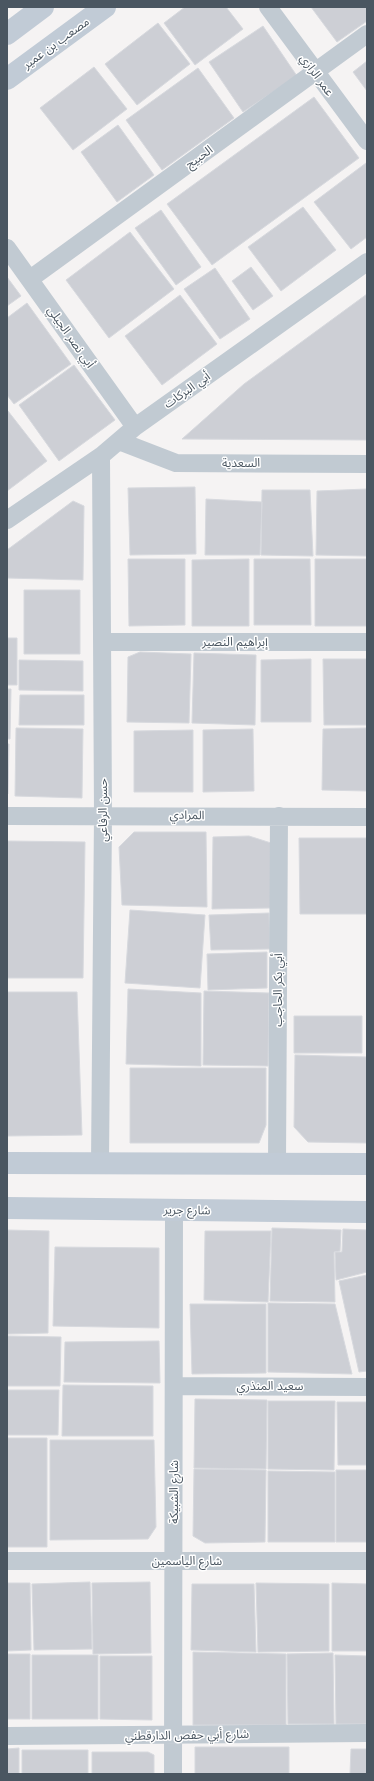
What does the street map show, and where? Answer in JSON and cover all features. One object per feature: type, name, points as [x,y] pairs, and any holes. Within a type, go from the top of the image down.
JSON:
[{"type":"main road","points":[[7,34],[43,7]]},
{"type":"main road","name":"مصعب بن عمير","points":[[7,79],[105,7]]},
{"type":"main road","points":[[7,1163],[367,1164]]},
{"type":"main road","name":"شارع جرير","points":[[7,1208],[367,1212]]},
{"type":"street","name":"عمر الرازي","points":[[268,7],[367,142]]},
{"type":"street","name":"الحبيج","points":[[30,279],[367,34]]},
{"type":"street","name":"أبي نصر الجيلي","points":[[7,248],[135,427]]},
{"type":"street","name":"أبي البركات","points":[[7,520],[101,456],[135,427],[367,262]]},
{"type":"street","name":"السعدية","points":[[119,441],[176,463],[367,464]]},
{"type":"street","name":"حسن الرفاعي","points":[[100,1164],[103,815],[101,456]]},
{"type":"street","name":"إبراهيم النصير","points":[[103,642],[367,642]]},
{"type":"street","name":"المرادي","points":[[7,816],[103,815],[367,817]]},
{"type":"street","name":"أبي بكر الحاجب","points":[[277,1163],[279,816]]},
{"type":"street","name":"شارع الشبيكة","points":[[173,1774],[174,1210]]},
{"type":"street","name":"سعيد المنذري","points":[[174,1386],[367,1387]]},
{"type":"street","name":"شارع الياسمين","points":[[7,1561],[367,1561]]},
{"type":"street","name":"شارع أبي حفص الدارقطني","points":[[7,1736],[367,1733]]},
{"type":"building","points":[[185,7],[226,7],[243,29],[195,65],[164,23]]},
{"type":"building","points":[[311,7],[367,7],[367,21],[337,42]]},
{"type":"building","points":[[158,23],[190,64],[137,105],[105,64]]},
{"type":"building","points":[[263,26],[297,76],[243,112],[209,62]]},
{"type":"building","points":[[367,61],[367,91],[353,72]]},
{"type":"building","points":[[94,67],[127,109],[73,150],[40,108]]},
{"type":"building","points":[[198,68],[234,118],[162,170],[126,120]]},
{"type":"building","points":[[314,97],[359,158],[212,265],[167,204]]},
{"type":"building","points":[[118,125],[154,175],[117,202],[81,152]]},
{"type":"building","points":[[366,163],[367,237],[351,249],[314,202]]},
{"type":"building","points":[[303,207],[336,250],[281,291],[248,247]]},
{"type":"building","points":[[161,210],[201,267],[176,285],[135,228]]},
{"type":"building","points":[[130,232],[174,289],[109,338],[66,280]]},
{"type":"building","points":[[251,267],[273,296],[253,310],[232,281]]},
{"type":"building","points":[[215,268],[250,319],[220,339],[184,289]]},
{"type":"building","points":[[7,277],[21,296],[7,306]]},
{"type":"building","points":[[367,294],[367,440],[182,439],[244,384]]},
{"type":"building","points":[[180,295],[217,344],[162,385],[125,336]]},
{"type":"building","points":[[27,303],[71,364],[14,404],[7,395],[7,318]]},
{"type":"building","points":[[74,365],[115,420],[59,461],[19,405]]},
{"type":"building","points":[[8,411],[47,461],[7,491],[7,412]]},
{"type":"building","points":[[195,487],[196,554],[130,555],[128,488]]},
{"type":"building","points":[[367,489],[367,556],[316,555],[317,491]]},
{"type":"building","points":[[262,490],[310,490],[313,556],[261,555]]},
{"type":"building","points":[[206,499],[262,502],[260,555],[205,555]]},
{"type":"building","points":[[73,501],[84,506],[83,580],[7,578],[7,550]]},
{"type":"building","points":[[128,559],[185,559],[185,625],[129,626]]},
{"type":"building","points":[[249,559],[249,626],[192,626],[192,560]]},
{"type":"building","points":[[254,559],[310,559],[311,625],[254,625]]},
{"type":"building","points":[[315,559],[367,559],[367,626],[315,626]]},
{"type":"building","points":[[24,590],[80,590],[80,654],[24,654]]},
{"type":"building","points":[[7,638],[17,638],[17,685],[7,685]]},
{"type":"building","points":[[140,652],[191,654],[189,723],[127,722],[128,657]]},
{"type":"building","points":[[194,653],[256,655],[255,725],[192,723]]},
{"type":"building","points":[[311,659],[311,722],[261,722],[261,660]]},
{"type":"building","points":[[323,659],[367,659],[367,725],[324,725]]},
{"type":"building","points":[[19,660],[83,661],[83,691],[19,690]]},
{"type":"building","points":[[7,689],[11,689],[10,739],[7,739]]},
{"type":"building","points":[[20,695],[84,695],[84,725],[19,725]]},
{"type":"building","points":[[16,728],[83,729],[82,798],[15,796]]},
{"type":"building","points":[[367,728],[367,791],[322,790],[323,729]]},
{"type":"building","points":[[253,729],[254,791],[203,792],[203,730]]},
{"type":"building","points":[[193,730],[193,792],[134,792],[134,731]]},
{"type":"building","points":[[7,744],[9,744],[8,794],[7,794]]},
{"type":"building","points":[[134,832],[206,832],[207,907],[122,905],[119,847]]},
{"type":"building","points":[[249,836],[271,843],[272,908],[212,909],[213,837]]},
{"type":"building","points":[[299,838],[367,838],[367,914],[300,914]]},
{"type":"building","points":[[7,841],[85,842],[83,978],[7,978]]},
{"type":"building","points":[[130,910],[205,915],[200,988],[125,983]]},
{"type":"building","points":[[269,913],[270,949],[211,950],[209,915]]},
{"type":"building","points":[[267,952],[267,988],[208,990],[207,954]]},
{"type":"building","points":[[128,989],[201,993],[201,1066],[126,1064]]},
{"type":"building","points":[[204,991],[269,993],[268,1066],[203,1065]]},
{"type":"building","points":[[7,992],[77,992],[82,1135],[7,1136]]},
{"type":"building","points":[[294,1016],[362,1016],[362,1053],[294,1053]]},
{"type":"building","points":[[295,1055],[367,1057],[367,1143],[308,1142],[294,1127]]},
{"type":"building","points":[[130,1068],[266,1068],[266,1125],[259,1143],[130,1143]]},
{"type":"building","points":[[272,1228],[341,1230],[340,1251],[334,1252],[335,1302],[270,1301]]},
{"type":"building","points":[[343,1229],[367,1230],[367,1272],[336,1280],[335,1252],[342,1252]]},
{"type":"building","points":[[7,1230],[49,1231],[48,1333],[7,1334]]},
{"type":"building","points":[[205,1231],[271,1231],[268,1302],[204,1300]]},
{"type":"building","points":[[55,1247],[159,1248],[159,1328],[53,1326]]},
{"type":"building","points":[[367,1275],[367,1371],[359,1372],[339,1281]]},
{"type":"building","points":[[268,1303],[335,1304],[352,1374],[268,1372]]},
{"type":"building","points":[[190,1304],[266,1304],[266,1373],[192,1374]]},
{"type":"building","points":[[7,1336],[61,1337],[60,1386],[7,1386]]},
{"type":"building","points":[[159,1341],[160,1383],[64,1382],[65,1342]]},
{"type":"building","points":[[63,1385],[153,1386],[153,1436],[62,1436]]},
{"type":"building","points":[[7,1390],[59,1390],[58,1435],[7,1435]]},
{"type":"building","points":[[195,1399],[267,1400],[266,1469],[194,1468]]},
{"type":"building","points":[[268,1401],[335,1401],[334,1470],[268,1469]]},
{"type":"building","points":[[337,1402],[367,1402],[367,1465],[338,1465]]},
{"type":"building","points":[[7,1438],[47,1438],[47,1547],[7,1547]]},
{"type":"building","points":[[50,1440],[154,1440],[156,1527],[148,1539],[50,1540]]},
{"type":"building","points":[[194,1469],[266,1470],[265,1542],[205,1543],[193,1536]]},
{"type":"building","points":[[336,1470],[367,1470],[367,1542],[336,1542]]},
{"type":"building","points":[[268,1471],[335,1472],[335,1542],[268,1542]]},
{"type":"building","points":[[90,1582],[92,1649],[34,1650],[32,1584]]},
{"type":"building","points":[[150,1582],[151,1653],[93,1654],[92,1583]]},
{"type":"building","points":[[7,1583],[30,1583],[31,1650],[7,1651]]},
{"type":"building","points":[[256,1583],[329,1584],[329,1651],[258,1652]]},
{"type":"building","points":[[332,1583],[367,1584],[367,1651],[332,1651]]},
{"type":"building","points":[[192,1584],[254,1584],[256,1652],[191,1650]]},
{"type":"building","points":[[193,1652],[286,1654],[286,1725],[193,1725]]},
{"type":"building","points":[[333,1653],[334,1724],[288,1724],[287,1654]]},
{"type":"building","points":[[7,1654],[30,1654],[30,1719],[7,1719]]},
{"type":"building","points":[[32,1655],[98,1655],[98,1719],[32,1719]]},
{"type":"building","points":[[335,1655],[367,1656],[367,1724],[336,1724]]},
{"type":"building","points":[[100,1656],[152,1656],[152,1720],[100,1719]]},
{"type":"building","points":[[195,1747],[289,1747],[289,1774],[195,1774]]},
{"type":"building","points":[[19,1748],[19,1774],[7,1774],[7,1749]]},
{"type":"building","points":[[351,1749],[367,1749],[367,1774],[350,1774]]},
{"type":"building","points":[[22,1750],[88,1750],[88,1774],[22,1774]]},
{"type":"building","points":[[92,1752],[148,1752],[154,1755],[154,1774],[92,1774]]}]
